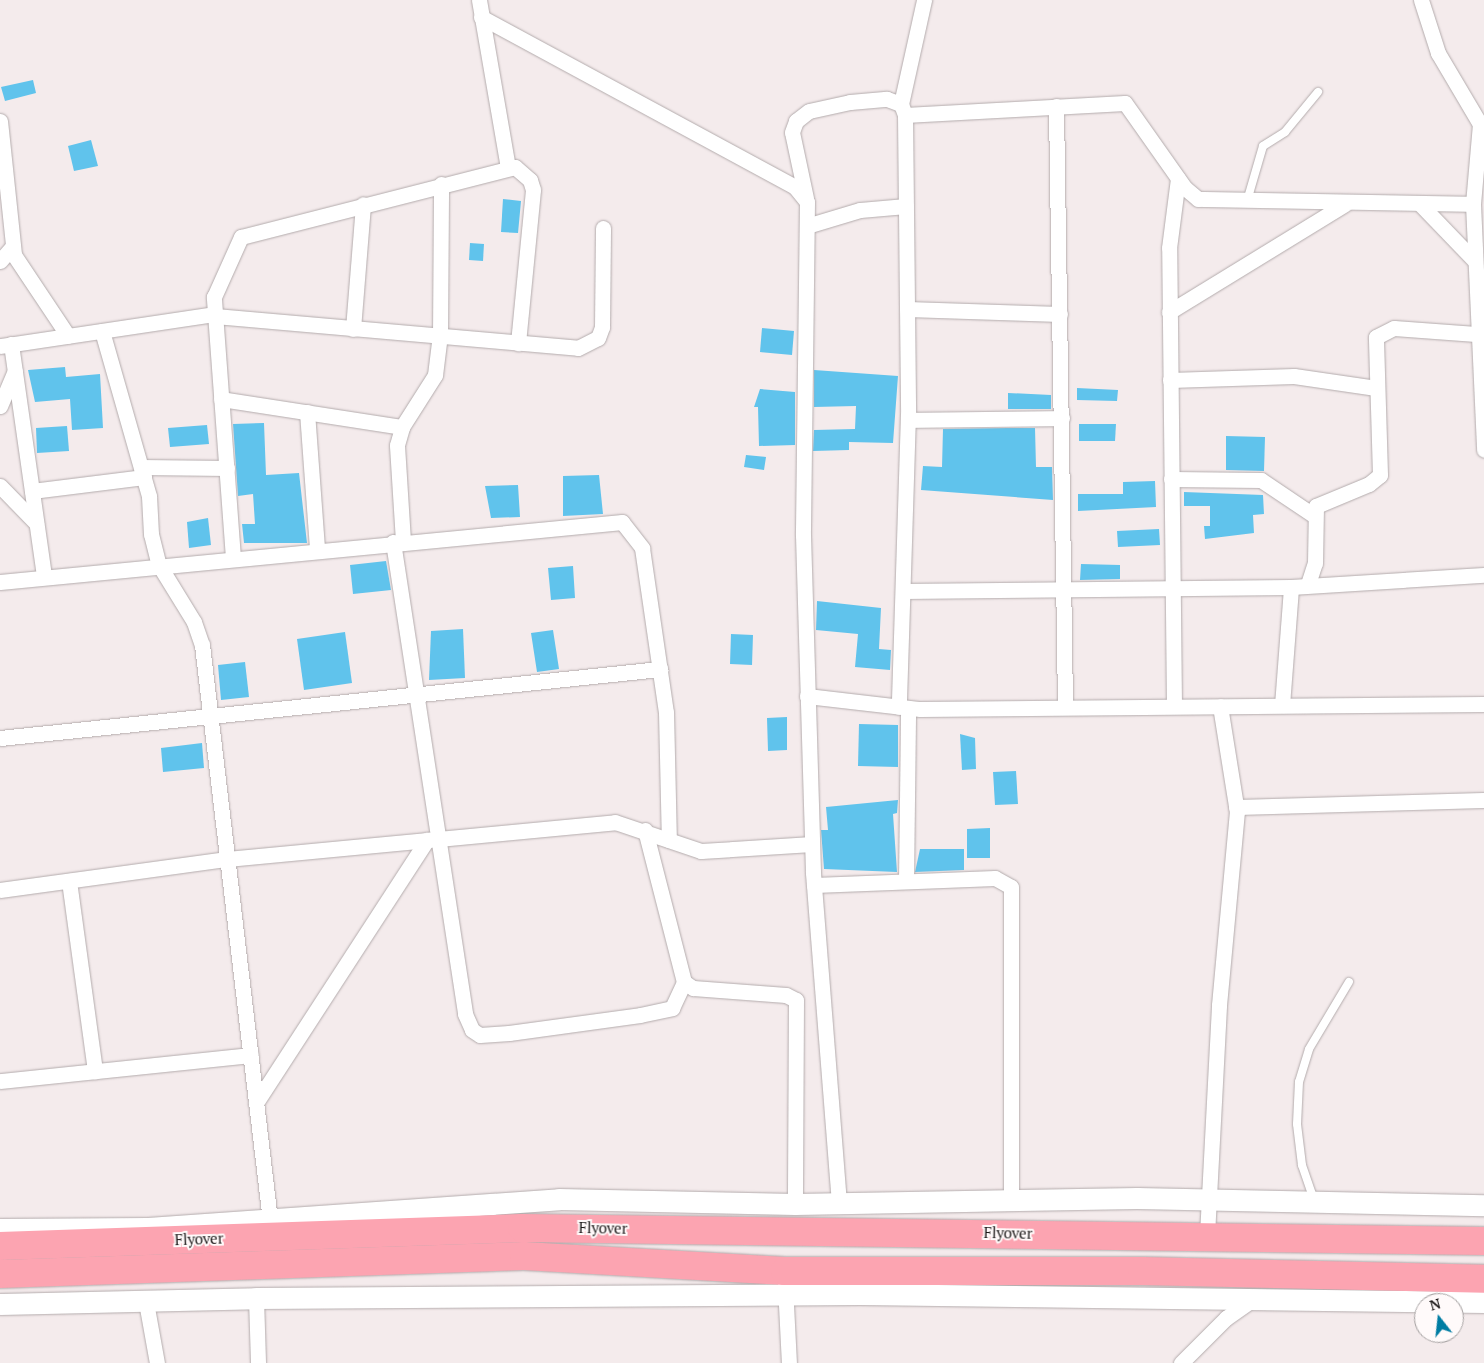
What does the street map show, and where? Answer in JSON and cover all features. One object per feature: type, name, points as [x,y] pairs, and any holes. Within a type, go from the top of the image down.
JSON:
[{"type":"highway","name":"Flyover","points":[[0,1246],[522,1228],[1207,1234],[1484,1241]]},
{"type":"highway","name":"Flyover","points":[[0,1274],[524,1256],[785,1283],[1142,1271],[1484,1279]]},
{"type":"main road","points":[[0,1229],[148,1228],[559,1199],[796,1204],[1314,1200],[1484,1205]]},
{"type":"main road","points":[[0,1304],[146,1302],[785,1283],[1253,1299],[1484,1302]]},
{"type":"street","points":[[479,0],[508,168]]},
{"type":"street","points":[[906,881],[903,591],[908,420],[903,109],[924,0]]},
{"type":"street","points":[[1421,0],[1438,53],[1476,113],[1482,134],[1474,156],[1473,204],[1474,260],[1480,331],[1484,450]]},
{"type":"street","points":[[482,17],[795,187],[807,202]]},
{"type":"street","points":[[839,1203],[812,844],[802,529],[804,283],[810,225],[792,132],[796,121],[810,111],[850,102],[886,98],[903,109],[1125,103],[1178,178],[1198,199],[1345,204],[1473,204]]},
{"type":"street","points":[[1056,106],[1065,707]]},
{"type":"street","points":[[0,120],[4,198],[12,247],[17,263],[68,336]]},
{"type":"street","points":[[233,558],[215,315],[216,286],[241,237],[508,168],[522,171],[533,190],[518,344]]},
{"type":"street","points":[[1174,706],[1169,236],[1178,178]]},
{"type":"street","points":[[441,184],[440,337],[436,375],[402,427],[397,445],[398,541],[433,840],[465,1014],[472,1030],[480,1035],[509,1033],[640,1015],[672,1008],[684,982],[645,830]]},
{"type":"street","points":[[353,329],[363,204]]},
{"type":"street","points":[[1169,312],[1345,204]]},
{"type":"street","points":[[1421,205],[1474,260]]},
{"type":"street","points":[[810,225],[860,210],[906,206]]},
{"type":"street","points":[[44,577],[15,371],[6,345],[215,315],[440,337],[578,348],[598,338],[602,327],[603,228]]},
{"type":"street","points":[[0,261],[12,247]]},
{"type":"street","points":[[907,309],[1060,314]]},
{"type":"street","points":[[1308,584],[1316,557],[1313,515],[1320,502],[1369,484],[1380,475],[1374,343],[1380,332],[1394,328],[1480,331]]},
{"type":"street","points":[[102,331],[142,472],[159,565],[198,633],[210,713],[270,1220]]},
{"type":"street","points":[[0,406],[15,371]]},
{"type":"street","points":[[1170,380],[1294,376],[1376,388]]},
{"type":"street","points":[[221,399],[402,427]]},
{"type":"street","points":[[306,412],[317,549]]},
{"type":"street","points":[[908,420],[1062,418]]},
{"type":"street","points":[[32,491],[142,472],[227,468]]},
{"type":"street","points":[[1171,479],[1261,480],[1313,515]]},
{"type":"street","points":[[0,486],[36,523]]},
{"type":"street","points":[[0,582],[398,541],[622,522],[642,548],[660,669],[666,718],[669,840]]},
{"type":"street","points":[[903,591],[1173,585],[1291,587],[1308,584],[1484,575]]},
{"type":"street","points":[[1282,705],[1291,587]]},
{"type":"street","points":[[0,738],[210,713],[660,669]]},
{"type":"street","points":[[807,696],[903,708],[1484,704]]},
{"type":"street","points":[[1207,1234],[1236,807],[1220,706]]},
{"type":"street","points":[[1236,807],[1484,800]]},
{"type":"street","points":[[0,890],[227,859],[615,822],[712,852],[812,844]]},
{"type":"street","points":[[256,1103],[433,840]]},
{"type":"street","points":[[814,885],[994,878],[1004,880],[1014,894],[1008,1084],[1011,1201]]},
{"type":"street","points":[[69,880],[95,1071]]},
{"type":"street","points":[[684,982],[693,988],[786,995],[796,1000],[796,1204]]},
{"type":"street","points":[[0,1081],[251,1054]]},
{"type":"street","points":[[785,1283],[789,1363]]},
{"type":"street","points":[[256,1298],[258,1363]]},
{"type":"street","points":[[1181,1363],[1226,1318],[1253,1299]]},
{"type":"street","points":[[146,1302],[157,1363]]},
{"type":"lane","points":[[1247,202],[1263,146],[1285,132],[1318,92]]},
{"type":"lane","points":[[1314,1200],[1302,1165],[1297,1124],[1299,1082],[1309,1049],[1349,982]]},
{"type":"building","points":[[33,80],[36,93],[5,101],[1,87]]},
{"type":"building","points":[[91,140],[98,166],[74,171],[68,146]]},
{"type":"building","points":[[503,199],[521,201],[518,233],[501,232]]},
{"type":"building","points":[[470,243],[484,244],[483,261],[469,260]]},
{"type":"building","points":[[762,328],[794,331],[792,355],[760,352]]},
{"type":"building","points":[[65,367],[66,377],[100,374],[103,428],[72,430],[70,399],[35,402],[28,370]]},
{"type":"building","points":[[814,370],[898,376],[893,443],[849,442],[849,450],[813,451],[814,430],[855,429],[856,406],[814,407]]},
{"type":"building","points":[[1077,388],[1118,390],[1117,401],[1077,400]]},
{"type":"building","points":[[760,389],[795,392],[795,445],[759,446],[758,407],[754,407]]},
{"type":"building","points":[[1008,393],[1051,395],[1051,409],[1008,409]]},
{"type":"building","points":[[264,423],[266,475],[299,473],[307,543],[244,543],[242,524],[255,524],[253,494],[238,496],[233,424]]},
{"type":"building","points":[[1079,424],[1116,424],[1115,441],[1079,441]]},
{"type":"building","points":[[207,425],[209,444],[170,447],[168,428]]},
{"type":"building","points":[[67,426],[69,451],[37,453],[36,428]]},
{"type":"building","points":[[1035,428],[1036,467],[1052,467],[1053,500],[921,490],[923,466],[942,467],[943,429]]},
{"type":"building","points":[[1226,436],[1265,437],[1264,471],[1226,470]]},
{"type":"building","points":[[746,455],[766,457],[764,470],[744,467]]},
{"type":"building","points":[[599,475],[603,514],[563,516],[563,476]]},
{"type":"building","points":[[1155,481],[1156,507],[1078,511],[1078,494],[1123,494],[1123,482]]},
{"type":"building","points":[[518,485],[520,517],[491,518],[485,486]]},
{"type":"building","points":[[1184,492],[1263,495],[1264,514],[1253,515],[1254,533],[1205,539],[1204,526],[1210,526],[1210,506],[1184,506]]},
{"type":"building","points":[[208,518],[211,545],[189,548],[187,522]]},
{"type":"building","points":[[1159,529],[1160,545],[1118,547],[1117,531]]},
{"type":"building","points":[[386,561],[391,590],[353,594],[350,565]]},
{"type":"building","points":[[1081,564],[1120,565],[1120,579],[1080,580]]},
{"type":"building","points":[[573,566],[575,598],[551,600],[548,568]]},
{"type":"building","points":[[817,601],[881,608],[879,649],[891,650],[890,670],[855,667],[858,634],[816,630]]},
{"type":"building","points":[[463,629],[465,678],[429,680],[431,631]]},
{"type":"building","points":[[553,630],[559,669],[537,672],[531,633]]},
{"type":"building","points":[[345,632],[352,683],[304,690],[297,639]]},
{"type":"building","points":[[731,634],[753,635],[752,665],[730,664]]},
{"type":"building","points":[[245,662],[249,697],[221,700],[218,665]]},
{"type":"building","points":[[787,717],[787,750],[768,751],[767,718]]},
{"type":"building","points":[[859,724],[898,725],[898,767],[858,766]]},
{"type":"building","points":[[960,734],[975,738],[976,769],[962,770]]},
{"type":"building","points":[[202,743],[204,768],[163,772],[161,748]]},
{"type":"building","points":[[1016,771],[1018,804],[995,805],[993,772]]},
{"type":"building","points":[[898,800],[897,813],[893,814],[897,872],[824,869],[821,830],[828,830],[826,807]]},
{"type":"building","points":[[990,828],[990,858],[967,858],[967,829]]},
{"type":"building","points":[[920,849],[964,849],[964,870],[915,872]]}]
